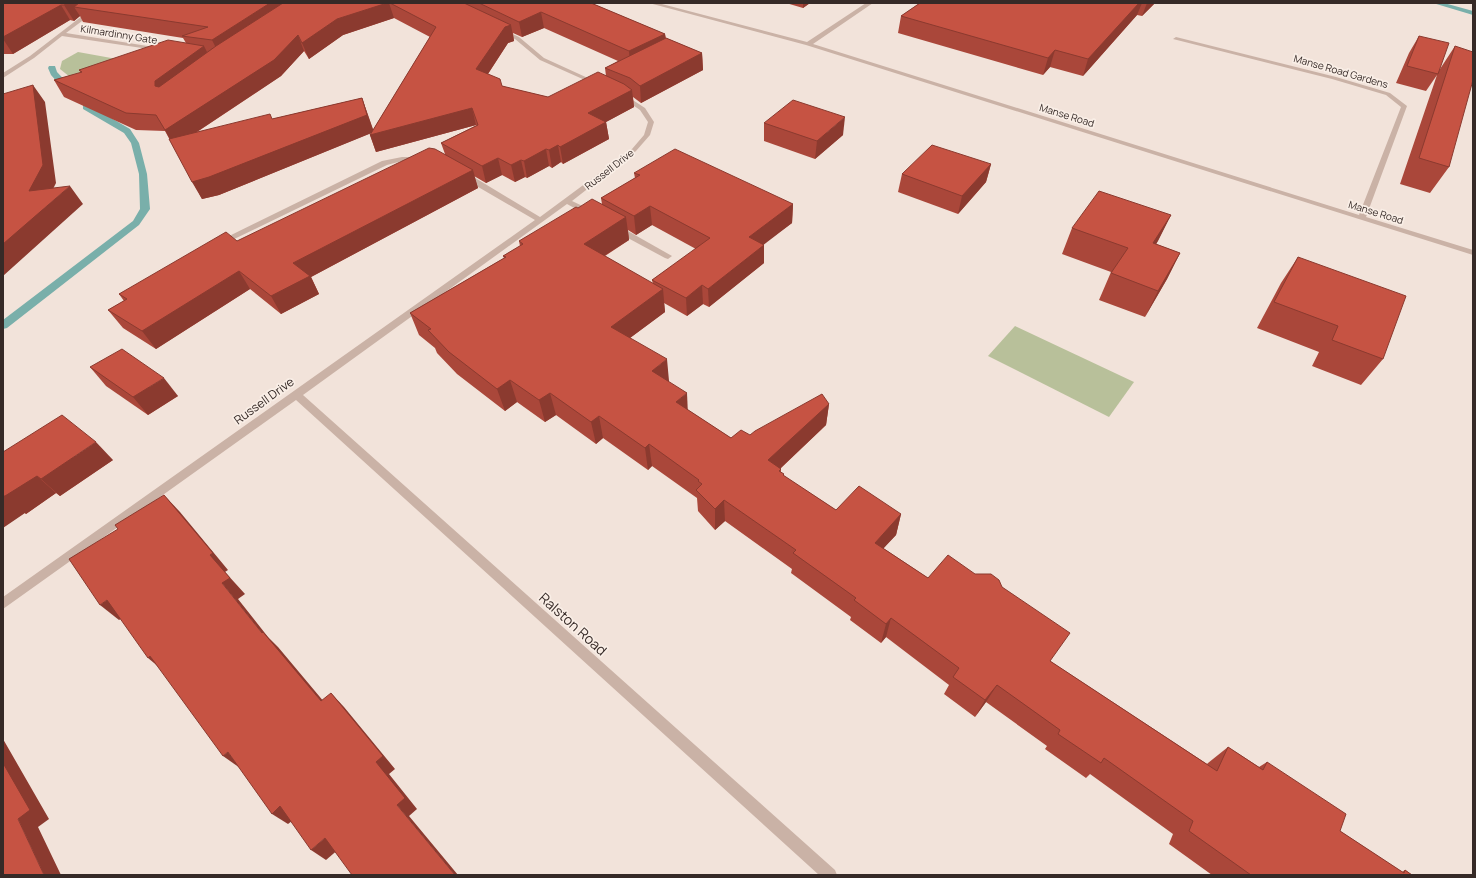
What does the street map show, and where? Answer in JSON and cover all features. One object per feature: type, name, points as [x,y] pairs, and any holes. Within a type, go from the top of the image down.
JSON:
[{"type":"street","points":[[3,76],[32,57],[103,3]]},
{"type":"street","name":"Manse Road","points":[[652,3],[808,44],[1473,252]]},
{"type":"street","points":[[808,44],[870,3]]},
{"type":"street","name":"Russell Drive","points":[[3,604],[567,201],[634,150],[647,135],[651,122],[643,109],[629,98],[542,59],[517,38],[497,28]]},
{"type":"street","name":"Kilmardinny Gate","points":[[61,34],[168,51]]},
{"type":"street","name":"Manse Road Gardens","points":[[1176,39],[1334,78],[1388,94],[1404,106],[1362,218]]},
{"type":"street","points":[[227,239],[385,163],[402,159],[431,160]]},
{"type":"street","points":[[456,170],[540,220]]},
{"type":"street","points":[[567,201],[594,216]]},
{"type":"street","points":[[608,223],[668,256]]},
{"type":"street","name":"Ralston Road","points":[[296,394],[830,875]]},
{"type":"green space","points":[[78,52],[139,63],[80,85],[60,69],[62,61]]},
{"type":"green space","points":[[1015,326],[1134,382],[1109,417],[988,356]]},
{"type":"building","points":[[3,3],[67,3],[3,37]]},
{"type":"building","points":[[79,3],[270,3],[212,40],[182,36],[208,27],[74,7]]},
{"type":"building","points":[[283,3],[387,3],[337,19],[302,43],[298,35],[274,60],[165,130],[156,115],[126,113],[54,80],[82,72],[79,70],[168,40],[204,46],[155,81],[155,86],[159,87],[216,46]]},
{"type":"building","points":[[390,3],[464,3],[511,25],[505,27],[476,69],[500,79],[502,86],[548,97],[598,72],[624,84],[632,90],[588,113],[606,122],[560,147],[558,145],[549,150],[546,149],[524,161],[521,160],[511,165],[498,158],[482,166],[441,143],[478,125],[472,108],[370,135],[436,27]]},
{"type":"building","points":[[479,3],[591,3],[665,34],[629,51],[541,12],[519,22]]},
{"type":"building","points":[[920,3],[1139,3],[1088,59],[1055,50],[1048,58],[901,16]]},
{"type":"building","points":[[1419,36],[1449,43],[1438,74],[1407,66]]},
{"type":"building","points":[[666,38],[702,53],[640,86],[630,78],[605,68]]},
{"type":"building","points":[[1455,46],[1473,52],[1473,80],[1449,167],[1419,158]]},
{"type":"building","points":[[33,85],[43,165],[29,191],[70,186],[3,244],[3,94]]},
{"type":"building","points":[[362,98],[367,115],[209,177],[192,182],[169,139],[270,114],[272,119]]},
{"type":"building","points":[[793,100],[845,117],[817,141],[764,123]]},
{"type":"building","points":[[932,145],[991,164],[962,196],[902,174]]},
{"type":"building","points":[[429,148],[435,149],[473,170],[293,263],[310,276],[271,296],[239,271],[142,331],[108,310],[127,299],[119,294],[226,232],[237,241]]},
{"type":"building","points":[[675,149],[793,204],[749,237],[764,245],[708,289],[702,285],[686,298],[652,280],[710,238],[650,206],[634,216],[601,198],[640,175],[634,173]]},
{"type":"building","points":[[1099,191],[1171,215],[1153,243],[1180,253],[1158,291],[1111,273],[1128,248],[1072,228]]},
{"type":"building","points":[[592,199],[626,217],[584,244],[663,289],[611,327],[667,359],[652,371],[687,393],[676,402],[731,438],[741,430],[750,435],[822,394],[829,404],[768,460],[781,469],[779,471],[784,474],[783,475],[836,510],[859,486],[901,514],[875,543],[928,578],[948,555],[975,574],[991,574],[999,580],[1002,587],[1070,633],[1050,661],[1217,771],[1228,747],[1263,770],[1267,762],[1346,814],[1340,831],[1404,873],[1405,870],[1412,875],[1251,875],[1189,831],[1193,821],[1104,758],[1101,763],[1058,734],[1060,730],[997,685],[985,700],[953,677],[959,668],[891,618],[886,624],[854,600],[856,598],[793,553],[796,550],[724,500],[715,509],[696,490],[702,484],[698,481],[699,480],[649,444],[645,448],[599,416],[591,422],[550,393],[539,400],[510,380],[497,389],[449,352],[428,330],[431,329],[410,313],[506,257],[503,256],[523,244],[519,241]]},
{"type":"building","points":[[1298,257],[1406,296],[1383,359],[1332,340],[1338,326],[1274,302]]},
{"type":"building","points":[[122,349],[164,378],[133,397],[90,367]]},
{"type":"building","points":[[62,415],[96,442],[41,479],[37,476],[3,496],[3,452]]},
{"type":"building","points":[[164,495],[213,553],[210,555],[230,578],[222,583],[262,633],[263,632],[321,701],[331,693],[383,756],[376,762],[405,798],[397,805],[455,875],[352,875],[325,838],[311,850],[280,806],[272,814],[228,752],[223,756],[150,656],[148,658],[107,600],[100,605],[69,559],[118,529],[115,525]]},
{"type":"building","points":[[3,763],[30,810],[18,819],[44,875],[3,875]]},
{"type":"waterway","points":[[1436,3],[1473,13]]},
{"type":"waterway","points":[[52,68],[54,73],[70,91]]},
{"type":"waterway","points":[[3,325],[136,223],[145,209],[143,174],[135,143],[127,131],[86,107]]}]
